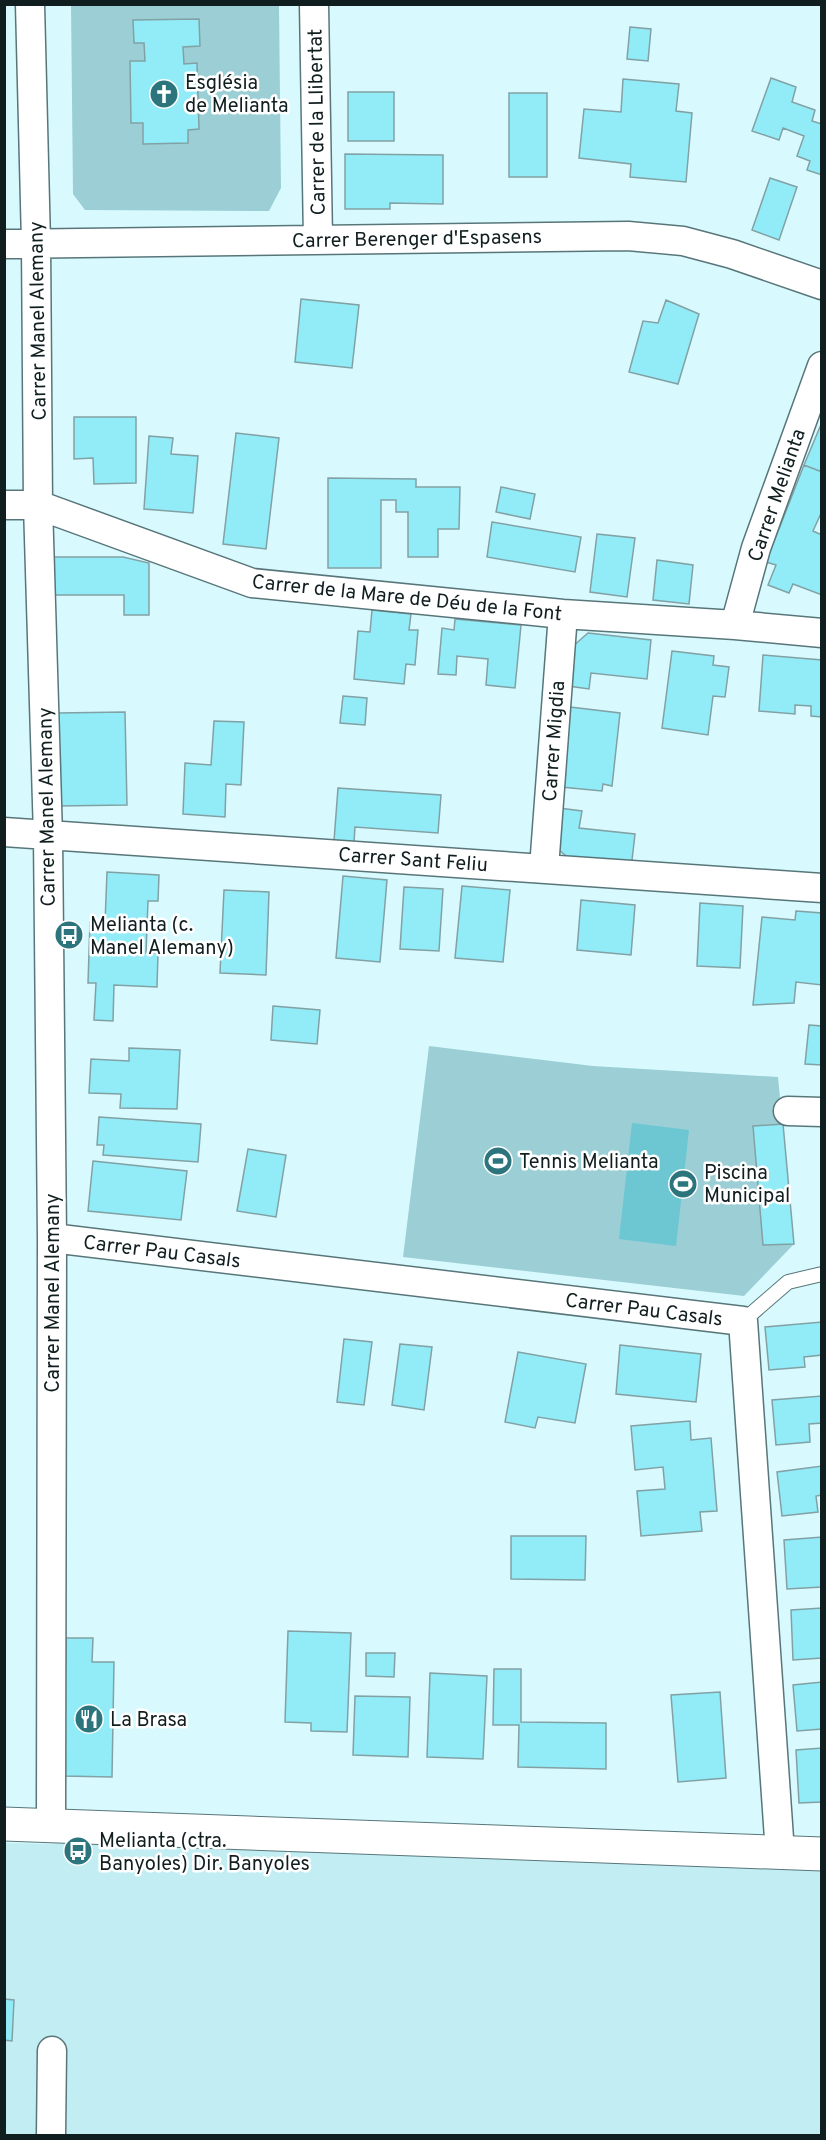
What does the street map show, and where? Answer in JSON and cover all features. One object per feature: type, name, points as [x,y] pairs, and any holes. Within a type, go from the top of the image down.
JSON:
[{"type":"main road","points":[[4,1824],[822,1854]]},
{"type":"street","name":"Carrer de la Llibertat","points":[[314,4],[318,240]]},
{"type":"street","name":"Carrer Manel Alemany","points":[[22,14],[36,243],[38,505],[48,836],[52,1238],[51,1825]]},
{"type":"street","name":"Carrer Berenger d'Espasens","points":[[4,244],[628,236],[683,240],[822,285]]},
{"type":"street","name":"Carrer Melianta","points":[[735,625],[756,548],[822,366]]},
{"type":"street","name":"Carrer de la Mare de Déu de la Font","points":[[4,505],[38,505],[252,583],[563,614],[822,633]]},
{"type":"street","name":"Carrer Migdia","points":[[544,868],[563,614]]},
{"type":"street","name":"Carrer Sant Feliu","points":[[4,832],[822,888]]},
{"type":"street","points":[[788,1111],[822,1112]]},
{"type":"street","name":"Carrer Pau Casals","points":[[52,1238],[743,1321],[780,1852]]},
{"type":"street","points":[[51,2136],[52,2051]]},
{"type":"lane","points":[[743,1321],[788,1282],[822,1274]]},
{"type":"shaded area","points":[[71,5],[279,5],[281,188],[269,211],[85,210],[73,194]]},
{"type":"shaded area","points":[[429,1046],[593,1066],[778,1077],[794,1244],[744,1296],[403,1257]]},
{"type":"shaded area","points":[[632,1123],[689,1130],[676,1246],[619,1239]]},
{"type":"shaded area","points":[[96,1827],[821,1854],[821,2135],[5,2136],[5,1843],[50,1844]]},
{"type":"building","name":"Església de Melianta","points":[[199,19],[200,46],[183,47],[184,64],[197,63],[199,129],[188,130],[188,143],[143,144],[143,123],[131,123],[130,61],[145,61],[144,43],[134,43],[133,20]]},
{"type":"building","points":[[630,27],[651,29],[648,61],[627,59]]},
{"type":"building","points":[[771,78],[796,87],[792,102],[815,110],[812,121],[822,124],[822,175],[807,170],[810,161],[797,156],[804,136],[783,128],[779,140],[752,131]]},
{"type":"building","points":[[623,79],[679,84],[676,111],[692,113],[686,182],[630,177],[631,164],[579,158],[584,109],[621,112]]},
{"type":"building","points":[[348,92],[394,92],[394,141],[348,141]]},
{"type":"building","points":[[509,93],[547,93],[547,177],[509,177]]},
{"type":"building","points":[[345,154],[443,155],[443,204],[390,203],[390,209],[345,209]]},
{"type":"building","points":[[770,178],[797,187],[779,240],[752,230]]},
{"type":"building","points":[[301,299],[359,305],[352,368],[295,362]]},
{"type":"building","points":[[666,300],[699,314],[678,384],[629,372],[643,321],[658,323]]},
{"type":"building","points":[[74,417],[136,417],[136,483],[94,484],[93,458],[74,459]]},
{"type":"building","points":[[822,422],[822,472],[804,465]]},
{"type":"building","points":[[236,433],[279,438],[266,549],[223,544]]},
{"type":"building","points":[[149,436],[173,438],[171,454],[198,456],[193,513],[144,509]]},
{"type":"building","points":[[804,465],[822,472],[822,511],[813,531],[822,535],[822,595],[793,584],[789,593],[768,585],[776,565],[766,562]]},
{"type":"building","points":[[328,478],[416,479],[416,487],[460,487],[459,529],[438,529],[438,557],[408,557],[408,512],[396,512],[396,500],[381,500],[381,568],[328,568]]},
{"type":"building","points":[[501,487],[535,494],[530,519],[496,512]]},
{"type":"building","points":[[492,522],[581,537],[575,572],[487,557]]},
{"type":"building","points":[[597,534],[635,538],[627,597],[590,592]]},
{"type":"building","points":[[52,557],[123,557],[149,563],[149,615],[124,615],[124,595],[52,595]]},
{"type":"building","points":[[657,560],[693,565],[689,604],[653,600]]},
{"type":"building","points":[[372,610],[411,614],[409,630],[418,630],[415,665],[406,664],[404,684],[354,679],[358,631],[370,632]]},
{"type":"building","points":[[455,619],[521,625],[515,688],[486,685],[488,659],[457,656],[456,675],[438,674],[442,628],[454,630]]},
{"type":"building","points":[[588,633],[651,640],[647,679],[591,673],[589,689],[568,686],[572,647]]},
{"type":"building","points":[[672,651],[714,656],[713,665],[729,667],[725,697],[713,696],[708,735],[662,728]]},
{"type":"building","points":[[763,655],[822,660],[822,717],[811,716],[811,706],[795,705],[795,714],[759,711]]},
{"type":"building","points":[[343,696],[367,698],[365,725],[340,723]]},
{"type":"building","points":[[570,707],[620,713],[612,786],[603,784],[602,791],[561,787]]},
{"type":"building","points":[[125,712],[127,805],[59,806],[57,713]]},
{"type":"building","points":[[214,721],[244,722],[241,785],[226,784],[225,817],[183,814],[185,763],[211,765]]},
{"type":"building","points":[[338,788],[441,795],[438,833],[355,827],[354,842],[334,841]]},
{"type":"building","points":[[559,808],[582,811],[579,828],[635,834],[631,869],[574,862],[555,847]]},
{"type":"building","points":[[107,872],[159,875],[158,901],[148,901],[146,953],[158,953],[157,987],[114,985],[113,1021],[94,1020],[96,983],[88,983],[90,922],[105,923]]},
{"type":"building","points":[[343,876],[387,880],[380,962],[336,958]]},
{"type":"building","points":[[462,886],[510,890],[503,962],[455,958]]},
{"type":"building","points":[[404,887],[443,889],[439,951],[400,949]]},
{"type":"building","points":[[224,890],[269,892],[266,975],[220,973]]},
{"type":"building","points":[[581,900],[635,905],[631,955],[577,950]]},
{"type":"building","points":[[700,903],[743,906],[740,968],[697,966]]},
{"type":"building","points":[[796,911],[822,913],[822,985],[796,982],[794,1003],[753,1005],[762,917],[795,920]]},
{"type":"building","points":[[273,1006],[320,1010],[317,1044],[271,1040]]},
{"type":"building","points":[[809,1025],[822,1026],[822,1065],[805,1064]]},
{"type":"building","points":[[129,1048],[180,1050],[177,1109],[120,1108],[121,1094],[89,1093],[91,1059],[129,1061]]},
{"type":"building","points":[[99,1117],[201,1124],[198,1162],[103,1155],[104,1145],[97,1145]]},
{"type":"building","points":[[783,1124],[794,1244],[763,1245],[753,1126]]},
{"type":"building","points":[[248,1149],[286,1155],[276,1217],[237,1211]]},
{"type":"building","points":[[93,1161],[187,1171],[181,1220],[88,1211]]},
{"type":"building","points":[[822,1322],[822,1355],[804,1357],[805,1367],[769,1370],[765,1327]]},
{"type":"building","points":[[344,1339],[372,1342],[364,1405],[337,1402]]},
{"type":"building","points":[[400,1344],[432,1347],[424,1410],[392,1405]]},
{"type":"building","points":[[620,1345],[701,1354],[696,1402],[616,1394]]},
{"type":"building","points":[[518,1352],[586,1364],[575,1423],[538,1417],[535,1428],[505,1422]]},
{"type":"building","points":[[822,1396],[822,1423],[809,1424],[810,1442],[776,1445],[772,1400]]},
{"type":"building","points":[[690,1421],[691,1440],[711,1438],[717,1511],[700,1512],[702,1531],[641,1536],[637,1491],[665,1489],[663,1467],[635,1470],[631,1426]]},
{"type":"building","points":[[822,1466],[822,1495],[816,1496],[818,1512],[782,1516],[777,1472]]},
{"type":"building","points":[[511,1536],[586,1536],[585,1580],[511,1579]]},
{"type":"building","points":[[822,1537],[822,1587],[787,1589],[784,1540]]},
{"type":"building","points":[[822,1608],[822,1658],[793,1660],[791,1610]]},
{"type":"building","points":[[288,1631],[351,1633],[347,1732],[311,1731],[311,1723],[285,1722]]},
{"type":"building","name":"La Brasa","points":[[66,1638],[93,1638],[92,1662],[114,1662],[112,1777],[63,1776]]},
{"type":"building","points":[[366,1653],[395,1653],[394,1677],[366,1676]]},
{"type":"building","points":[[494,1669],[521,1669],[521,1722],[606,1723],[606,1769],[518,1767],[519,1725],[493,1725]]},
{"type":"building","points":[[430,1673],[487,1676],[483,1759],[427,1757]]},
{"type":"building","points":[[822,1682],[822,1729],[797,1731],[793,1685]]},
{"type":"building","points":[[720,1692],[726,1778],[678,1782],[671,1695]]},
{"type":"building","points":[[355,1696],[410,1697],[408,1757],[353,1755]]},
{"type":"building","points":[[822,1748],[822,1802],[799,1803],[796,1750]]},
{"type":"building","points":[[4,1999],[14,2000],[12,2041],[4,2040]]},
{"type":"place","name":"Església de Melianta","points":[[164,94]]},
{"type":"place","name":"Melianta (c. Manel Alemany)","points":[[69,935]]},
{"type":"place","name":"Tennis Melianta","points":[[498,1161]]},
{"type":"place","name":"Piscina Municipal","points":[[683,1184]]},
{"type":"place","name":"La Brasa","points":[[89,1719]]},
{"type":"place","name":"Melianta (ctra. Banyoles) Dir. Banyoles","points":[[78,1851]]}]
